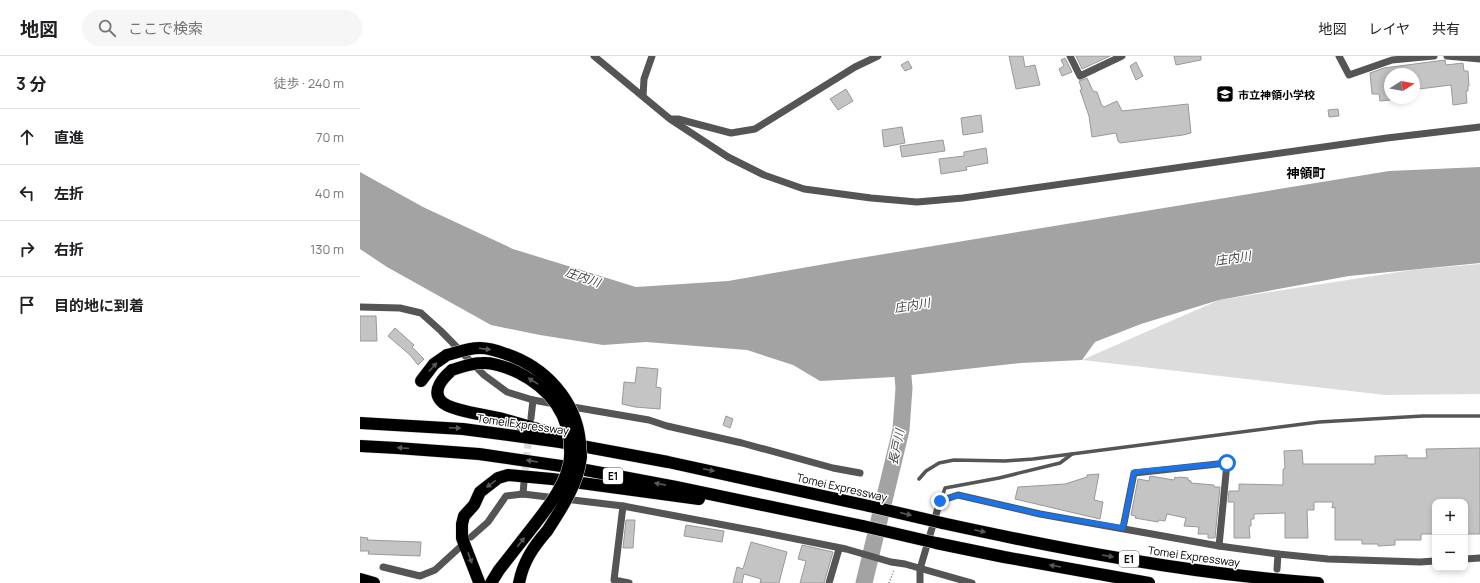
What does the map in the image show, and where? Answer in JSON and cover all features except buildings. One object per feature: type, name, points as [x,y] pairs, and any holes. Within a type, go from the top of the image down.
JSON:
[{"type":"highway","points":[[421,381],[434,364],[447,355],[466,349],[480,348],[499,351],[517,357],[537,369],[552,381],[574,414],[579,431],[581,455],[578,473],[562,508],[526,559],[521,571],[519,583]]},
{"type":"highway","points":[[616,452],[586,441],[536,429],[502,419],[460,410],[444,404],[440,400],[438,389],[440,381],[452,370],[466,365],[483,362],[511,370],[538,384],[550,396],[564,419],[568,433],[570,458],[567,472],[548,507],[499,570],[485,582],[462,538],[462,524],[464,516],[474,505],[480,492],[492,482],[508,475],[552,479],[793,512],[832,519]]},
{"type":"highway","name":"Tomei Expressway","points":[[360,423],[463,428],[616,452],[741,477],[1020,540],[1175,567],[1267,579],[1318,583]]},
{"type":"highway","name":"E1","points":[[360,446],[478,454],[575,468],[832,519],[1004,557],[1149,583]]},
{"type":"highway","points":[[360,578],[374,583]]},
{"type":"street","points":[[594,56],[670,119],[728,157],[764,174],[804,189],[871,198],[918,202],[963,198],[1387,138],[1480,127]]},
{"type":"street","points":[[643,96],[644,79],[652,56]]},
{"type":"street","points":[[670,119],[678,119],[731,133],[755,129],[855,67],[878,56]]},
{"type":"street","points":[[1070,56],[1080,76],[1122,56]]},
{"type":"street","points":[[1339,56],[1349,75],[1392,58],[1434,56]]},
{"type":"street","points":[[1447,56],[1462,56],[1480,59]]},
{"type":"street","points":[[360,307],[400,308],[421,313],[441,331],[484,376],[507,392],[533,400],[648,420],[667,426],[742,443],[834,468],[860,473]]},
{"type":"street","points":[[531,418],[533,400]]},
{"type":"street","points":[[1123,528],[1134,472],[1227,463],[1219,546]]},
{"type":"street","points":[[523,494],[524,482]]},
{"type":"street","points":[[471,537],[488,522],[506,496],[523,494],[622,506],[761,532],[842,549],[893,563],[905,564],[972,583]]},
{"type":"street","points":[[920,583],[920,569],[940,501],[958,495],[1040,514],[1219,546],[1328,559],[1432,561]]},
{"type":"street","points":[[622,506],[614,580],[629,583]]},
{"type":"street","points":[[383,567],[420,576],[435,570],[459,548]]},
{"type":"street","points":[[829,583],[842,549]]},
{"type":"street","points":[[1277,570],[1278,554]]},
{"type":"street","points":[[1468,559],[1480,558]]},
{"type":"lane","points":[[919,479],[926,471],[939,464],[954,460],[1005,461],[1033,459],[1319,422],[1423,416],[1480,416]]},
{"type":"lane","points":[[940,501],[944,488],[999,478],[1060,463],[1072,454]]},
{"type":"path","points":[[889,583],[893,563]]},
{"type":"shaded area","points":[[1480,264],[1480,394],[1385,395],[1082,360],[1219,300],[1412,270]]},
{"type":"water","name":"庄内川","points":[[1480,167],[1480,263],[1349,276],[1219,300],[1141,324],[1095,342],[1082,360],[1021,363],[894,377],[820,381],[793,365],[747,350],[646,342],[603,345],[540,335],[491,325],[387,267],[360,249],[360,172],[423,207],[513,249],[636,287],[728,281],[1389,171]]},
{"type":"waterway","name":"長戸川","points":[[864,583],[901,430],[904,388],[901,354]]},
{"type":"tunnel","points":[[524,480],[529,435]]},
{"type":"place","name":"市立神領小学校","points":[[1225,94]]},
{"type":"district","name":"神領町","points":[[1306,173]]},
{"type":"route","points":[[940,501],[958,495],[1040,514],[1123,528],[1134,472],[1227,463]]}]
